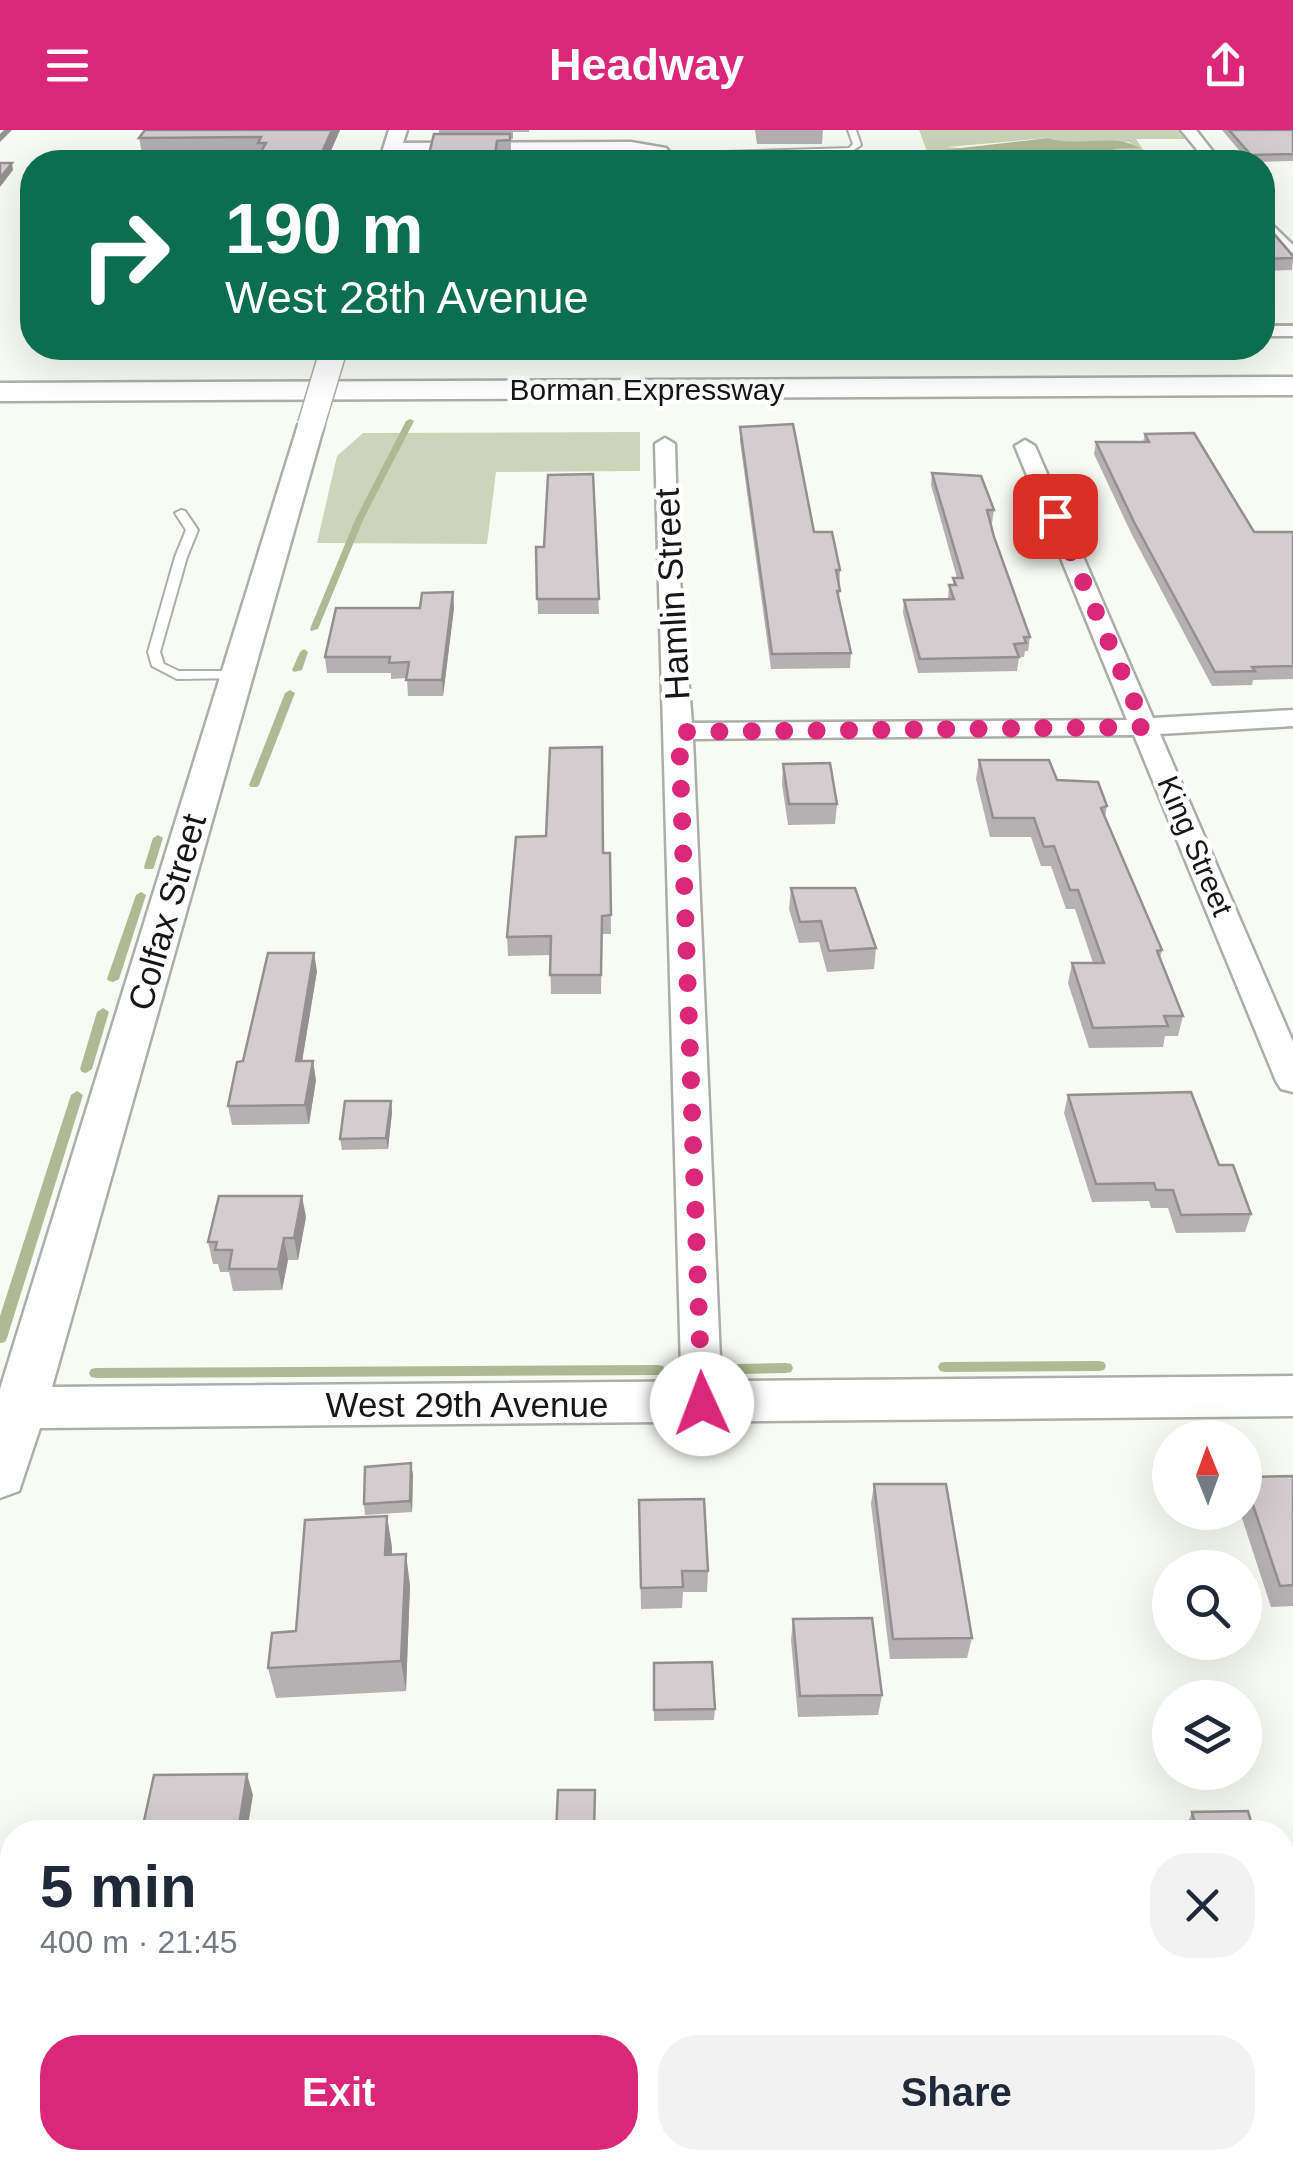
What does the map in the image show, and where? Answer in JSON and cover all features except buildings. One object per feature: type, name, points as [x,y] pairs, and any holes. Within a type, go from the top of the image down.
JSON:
[{"type":"highway","name":"Borman Expressway","points":[[0,392],[1293,386]]},
{"type":"highway","points":[[972,388],[1293,398]]},
{"type":"street","points":[[1188,130],[1204,150]]},
{"type":"street","points":[[393,146],[602,145],[633,150]]},
{"type":"street","points":[[1275,234],[1293,254]]},
{"type":"street","name":"Colfax Street","points":[[0,1476],[10,1408],[311,425],[341,360]]},
{"type":"street","name":"Hamlin Street","points":[[665,444],[702,1404]]},
{"type":"street","name":"King Street","points":[[1024,446],[1293,1081]]},
{"type":"street","points":[[679,732],[1145,727],[1293,718]]},
{"type":"street","name":"West 29th Avenue","points":[[10,1408],[1293,1396]]},
{"type":"lane","points":[[181,513],[192,530],[154,652],[158,666],[177,676],[236,675]]},
{"type":"shaded area","points":[[919,130],[1182,130],[1189,139],[1136,139],[1143,150],[1113,150],[1138,148],[1129,142],[1069,144],[1048,138],[947,147],[981,150],[926,150]]},
{"type":"shaded area","points":[[1048,138],[1071,142],[1119,141],[1139,148],[1114,150],[944,150]]},
{"type":"shaded area","points":[[640,432],[640,471],[496,472],[487,544],[317,543],[337,456],[363,433]]},
{"type":"waterway","points":[[1275,325],[1293,325]]},
{"type":"waterway","points":[[314,629],[359,520],[410,421]]},
{"type":"waterway","points":[[297,670],[304,652]]},
{"type":"waterway","points":[[254,785],[290,693]]},
{"type":"waterway","points":[[149,867],[158,838]]},
{"type":"waterway","points":[[113,979],[141,895]]},
{"type":"waterway","points":[[86,1069],[103,1012]]},
{"type":"waterway","points":[[0,1338],[77,1095]]},
{"type":"waterway","points":[[945,1367],[1099,1366]]},
{"type":"waterway","points":[[739,1369],[786,1368]]},
{"type":"waterway","points":[[96,1373],[658,1370]]},
{"type":"route","points":[[702,1404],[679,732],[1145,727],[1055,516]]}]
